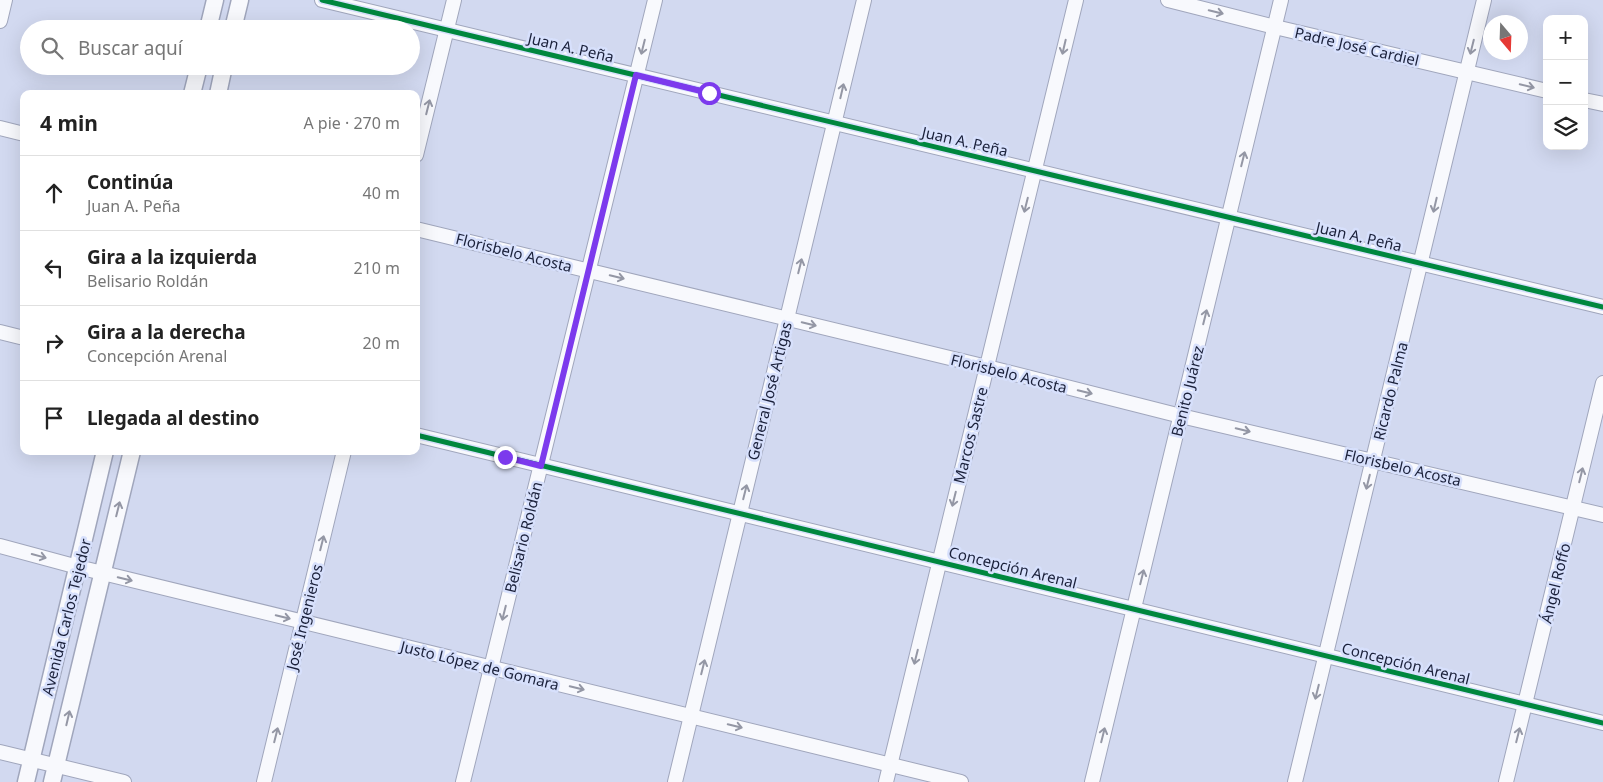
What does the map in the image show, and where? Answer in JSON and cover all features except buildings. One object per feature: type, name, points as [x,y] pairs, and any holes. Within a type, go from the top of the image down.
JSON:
[{"type":"main road","points":[[210,20],[215,0]]},
{"type":"main road","points":[[236,20],[240,0]]},
{"type":"main road","points":[[193,90],[197,75]]},
{"type":"main road","points":[[219,90],[222,75]]},
{"type":"main road","name":"Avenida Carlos Tejedor","points":[[26,782],[104,455]]},
{"type":"main road","name":"Avenida Carlos Tejedor","points":[[52,782],[131,455]]},
{"type":"street","points":[[0,21],[5,0]]},
{"type":"street","name":"Juan A. Peña","points":[[322,0],[405,20]]},
{"type":"street","points":[[420,139],[454,0]]},
{"type":"street","name":"Belisario Roldán","points":[[463,782],[655,0]]},
{"type":"street","name":"General José Artigas","points":[[675,782],[864,0]]},
{"type":"street","name":"Marcos Sastre","points":[[886,782],[1076,0]]},
{"type":"street","name":"Padre José Cardiel","points":[[1168,0],[1543,90]]},
{"type":"street","name":"Benito Juárez","points":[[1092,782],[1281,0]]},
{"type":"street","name":"Ricardo Palma","points":[[1295,782],[1484,0]]},
{"type":"street","name":"Juan A. Peña","points":[[420,24],[1603,307]]},
{"type":"street","points":[[1588,101],[1603,104]]},
{"type":"street","points":[[0,128],[20,133]]},
{"type":"street","name":"Florisbelo Acosta","points":[[420,230],[987,366],[1180,416],[1603,515]]},
{"type":"street","points":[[0,332],[20,337]]},
{"type":"street","name":"Ángel Roffo","points":[[1506,782],[1603,384]]},
{"type":"street","name":"Concepción Arenal","points":[[420,436],[1603,723]]},
{"type":"street","name":"José Ingenieros","points":[[264,782],[343,455]]},
{"type":"street","name":"Justo López de Gomara","points":[[0,546],[102,573],[961,782]]},
{"type":"street","points":[[0,752],[124,782]]},
{"type":"cycle path","points":[[322,0],[405,20]]},
{"type":"cycle path","points":[[420,23],[1603,307]]},
{"type":"cycle path","points":[[420,436],[1603,723]]},
{"type":"route","points":[[505,457],[541,466],[636,75],[709,93]]}]
